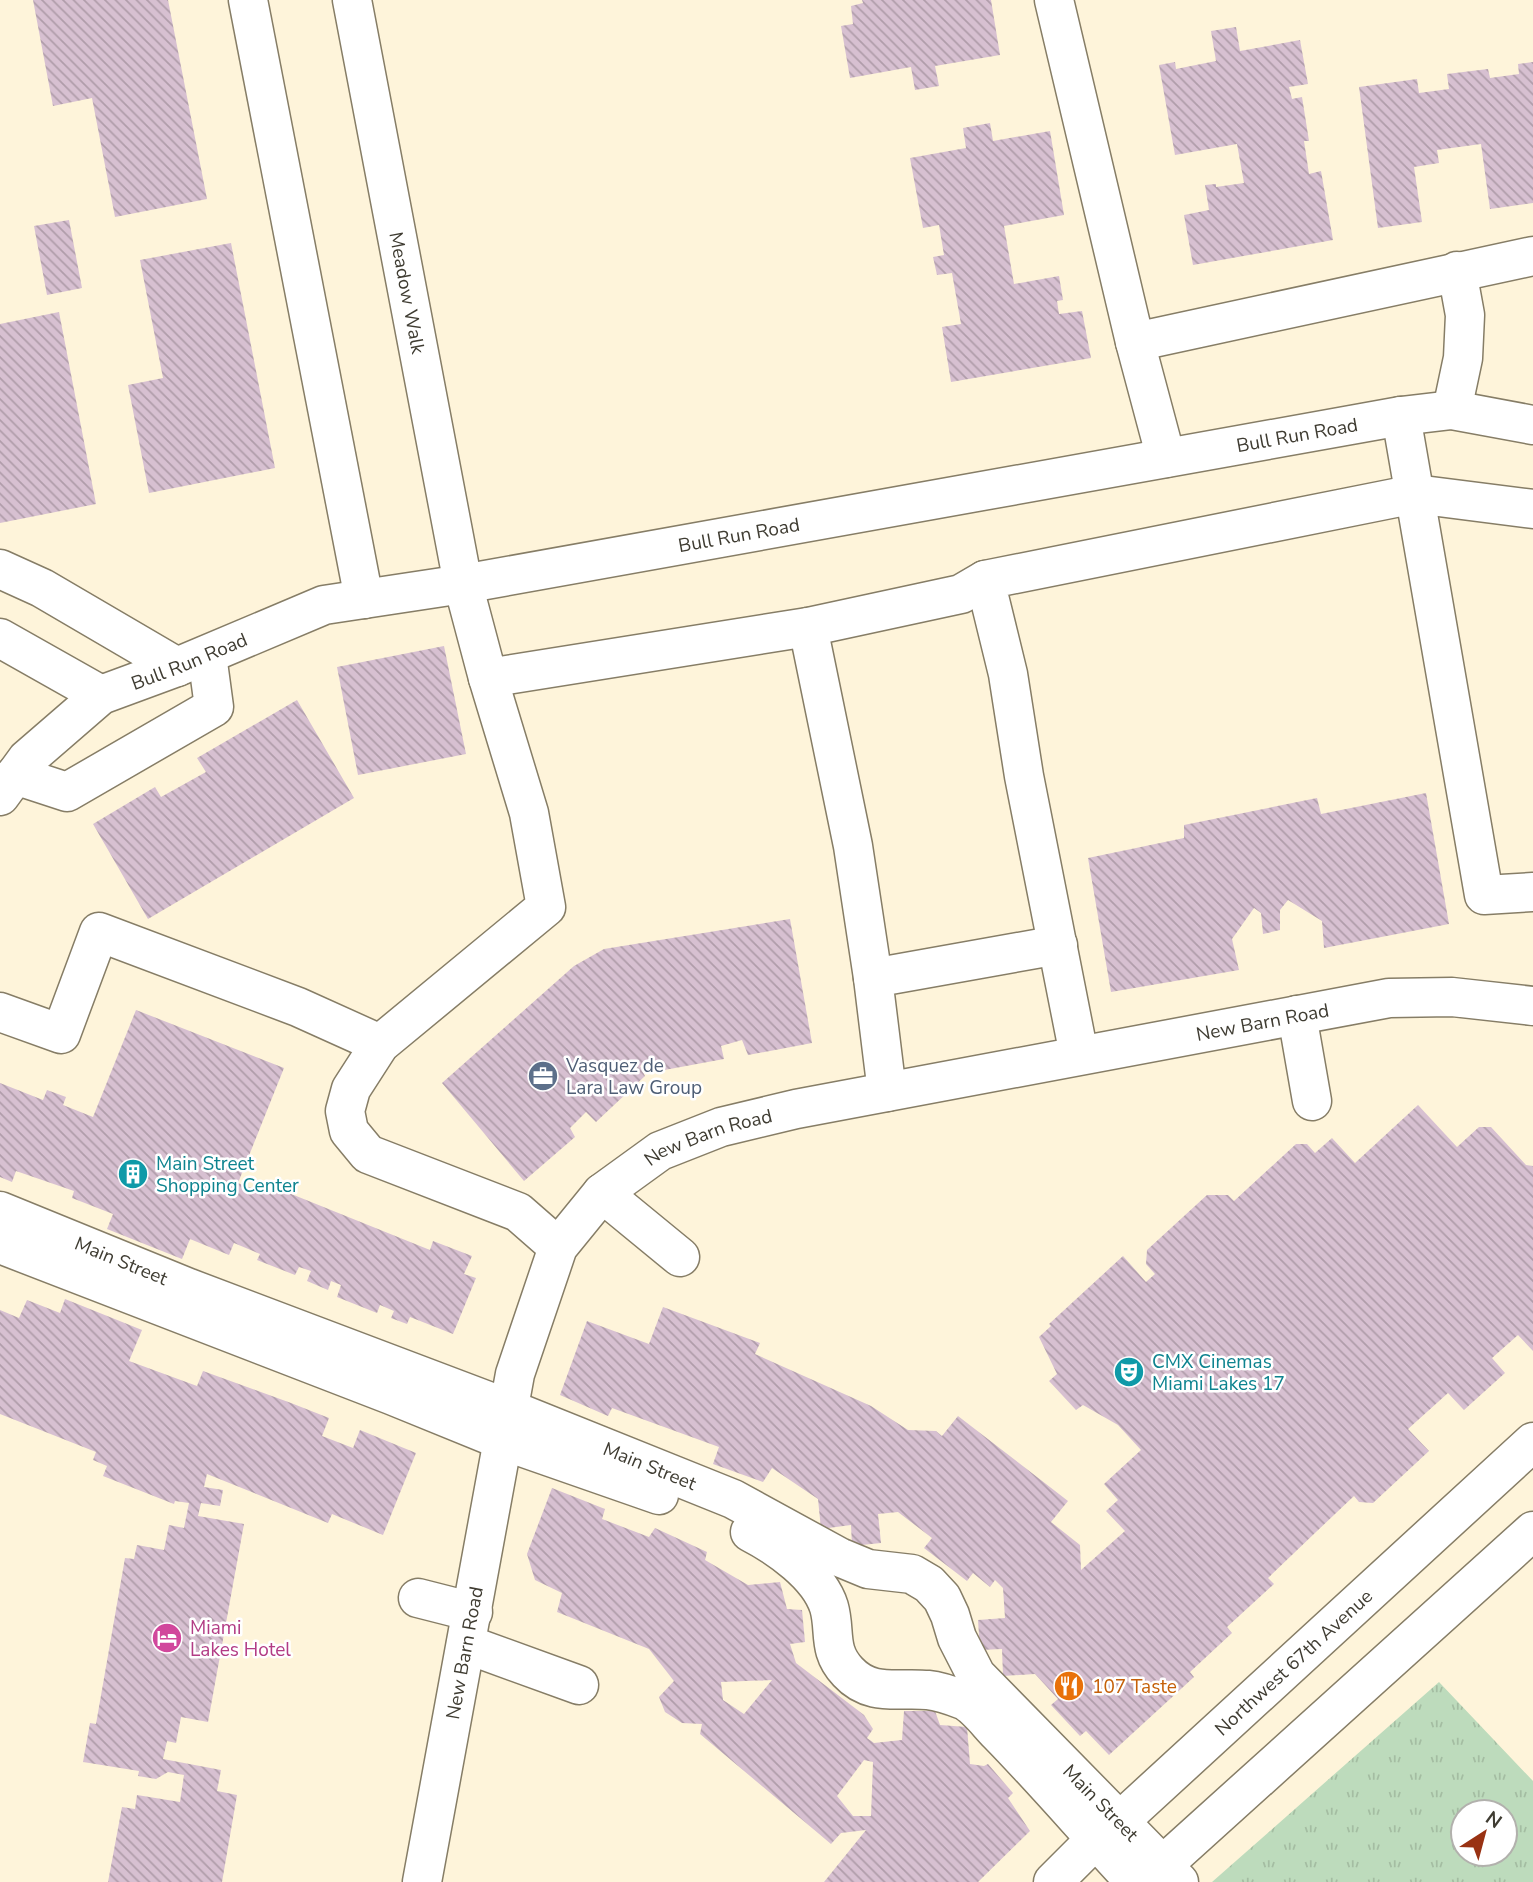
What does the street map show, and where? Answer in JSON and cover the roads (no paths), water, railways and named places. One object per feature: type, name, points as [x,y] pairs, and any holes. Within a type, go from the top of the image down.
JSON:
[{"type":"street","points":[[248,0],[364,599]]},
{"type":"street","name":"Meadow Walk","points":[[352,0],[463,584],[528,813],[546,907],[380,1044]]},
{"type":"street","points":[[1054,0],[1135,342],[1166,458]]},
{"type":"street","points":[[1135,342],[1533,256]]},
{"type":"street","points":[[1452,410],[1463,358],[1465,315],[1457,271]]},
{"type":"street","name":"Bull Run Road","points":[[7,786],[27,759],[101,695],[192,661],[324,605],[463,584],[1401,416],[1452,410],[1533,425]]},
{"type":"street","points":[[1401,416],[1484,895],[1533,892]]},
{"type":"street","points":[[488,678],[808,627],[961,594],[985,580],[1415,494],[1533,509]]},
{"type":"street","points":[[0,569],[192,661],[214,707],[67,793],[7,786]]},
{"type":"street","points":[[985,580],[1008,674],[1024,776],[1079,1055]]},
{"type":"street","points":[[808,627],[853,846],[887,1092]]},
{"type":"street","points":[[0,638],[101,695]]},
{"type":"street","points":[[0,1012],[61,1034],[99,932],[298,1007],[380,1044],[351,1089],[345,1111],[349,1131],[368,1154],[518,1212],[558,1247]]},
{"type":"street","points":[[873,978],[1058,945]]},
{"type":"street","name":"New Barn Road","points":[[422,1882],[515,1374],[558,1247],[602,1193],[660,1151],[721,1127],[796,1109],[1389,999],[1487,999],[1533,1006]]},
{"type":"street","points":[[1297,1015],[1312,1101]]},
{"type":"street","points":[[602,1193],[680,1257]]},
{"type":"street","name":"Main Street","points":[[0,1211],[189,1288],[753,1533],[799,1566],[818,1584],[830,1609],[831,1634],[836,1654],[847,1672],[864,1685],[883,1691],[929,1690],[965,1701],[1020,1755],[1107,1830],[1155,1878]]},
{"type":"street","name":"Main Street","points":[[0,1244],[391,1395],[507,1425],[733,1499],[839,1557],[868,1569],[912,1574],[929,1584],[942,1598],[957,1638],[976,1675],[1107,1830]]},
{"type":"street","name":"Northwest 67th Avenue","points":[[1053,1882],[1533,1442]]},
{"type":"street","points":[[1155,1878],[1533,1531]]},
{"type":"street","points":[[418,1598],[579,1685]]},
{"type":"place","name":"Vasquez de Lara Law Group","points":[[543,1076]]},
{"type":"place","name":"Main Street Shopping Center","points":[[133,1174]]},
{"type":"place","name":"CMX Cinemas Miami Lakes 17","points":[[1129,1372]]},
{"type":"place","name":"Miami Lakes Hotel","points":[[167,1638]]},
{"type":"place","name":"107 Taste","points":[[1069,1686]]}]
